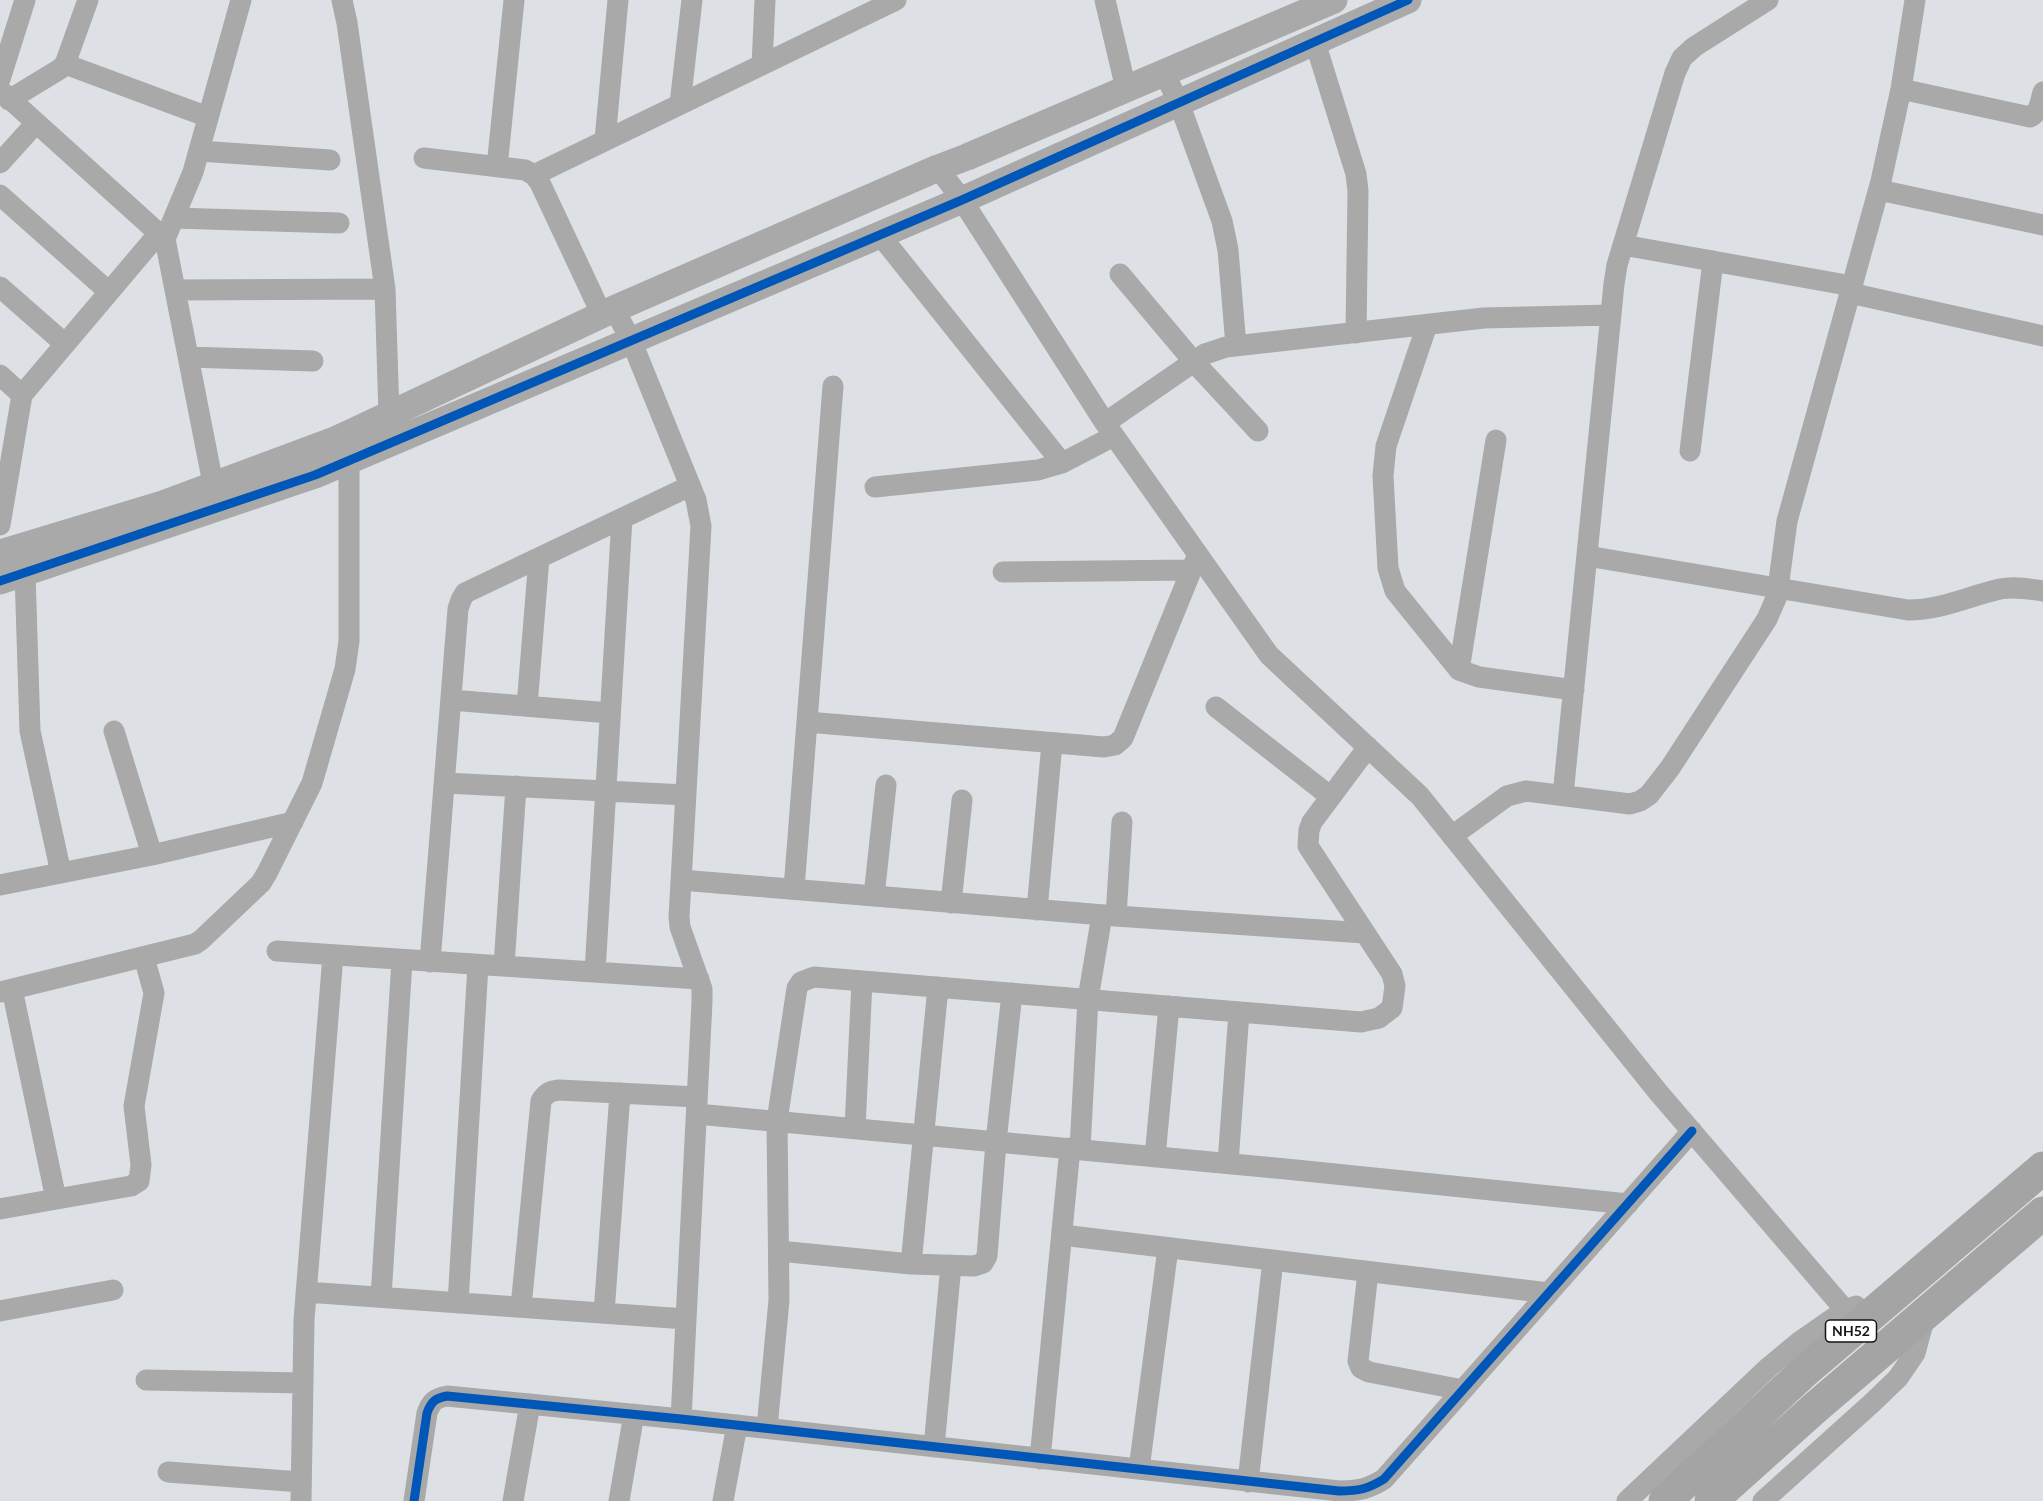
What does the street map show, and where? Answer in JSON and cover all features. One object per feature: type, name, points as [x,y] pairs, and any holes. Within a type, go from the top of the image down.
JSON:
[{"type":"highway","name":"NH52","points":[[1665,1501],[1805,1371],[1852,1318],[1897,1292],[2043,1168]]},
{"type":"highway","name":"NH52","points":[[1711,1501],[1816,1407],[2043,1213]]},
{"type":"street","points":[[0,79],[25,0]]},
{"type":"street","points":[[88,0],[65,64],[60,69],[4,95],[162,236],[175,290],[215,496]]},
{"type":"street","points":[[0,525],[22,395],[109,292],[162,236],[174,218],[193,172],[241,0]]},
{"type":"street","points":[[342,0],[385,289],[389,415]]},
{"type":"street","points":[[497,167],[514,0]]},
{"type":"street","points":[[605,140],[618,0]]},
{"type":"street","points":[[680,104],[692,0]]},
{"type":"street","points":[[762,64],[765,0]]},
{"type":"street","points":[[534,175],[896,0]]},
{"type":"street","points":[[1105,0],[1126,89]]},
{"type":"street","points":[[61,873],[31,739],[13,577],[215,496],[608,312],[938,168],[1334,0]]},
{"type":"street","points":[[1563,795],[1617,266],[1675,73],[1682,58],[1694,46],[1768,0]]},
{"type":"street","points":[[1452,836],[1515,792],[1526,791],[1630,804],[1649,795],[1670,768],[1767,619],[1777,596],[1787,520],[1879,190],[1901,89],[1915,0]]},
{"type":"street","points":[[0,553],[163,504],[215,496],[315,475],[962,201],[1315,42],[1396,2]]},
{"type":"street","points":[[1315,42],[1356,174],[1358,191],[1356,333]]},
{"type":"street","points":[[65,64],[208,117]]},
{"type":"street","points":[[1164,73],[1179,103],[1222,221],[1236,346]]},
{"type":"street","points":[[1901,89],[2030,117],[2036,114],[2043,92]]},
{"type":"street","points":[[0,163],[36,123]]},
{"type":"street","points":[[199,151],[330,160]]},
{"type":"street","points":[[424,158],[525,170],[534,175],[608,312],[631,340],[699,512],[701,526],[680,927],[702,989],[702,1002],[681,1419]]},
{"type":"street","points":[[938,168],[962,201],[1194,562],[1269,655],[1420,796],[1658,1092],[1852,1318],[1799,1342],[1769,1367],[1627,1501]]},
{"type":"street","points":[[1879,190],[2043,225]]},
{"type":"street","points":[[0,195],[109,292]]},
{"type":"street","points":[[174,218],[339,223]]},
{"type":"street","points":[[880,235],[1062,463]]},
{"type":"street","points":[[1623,245],[1851,290],[2043,336]]},
{"type":"street","points":[[1690,451],[1713,261]]},
{"type":"street","points":[[1120,274],[1194,362],[1258,431]]},
{"type":"street","points":[[0,287],[65,344]]},
{"type":"street","points":[[175,290],[385,289]]},
{"type":"street","points":[[874,487],[1038,470],[1062,463],[1194,362],[1215,350],[1484,318],[1611,315]]},
{"type":"street","points":[[1427,325],[1386,446],[1383,476],[1388,568],[1395,591],[1459,670],[1479,677],[1574,690]]},
{"type":"street","points":[[188,357],[313,361]]},
{"type":"street","points":[[0,375],[22,395]]},
{"type":"street","points":[[794,889],[833,386]]},
{"type":"street","points":[[1459,670],[1496,440]]},
{"type":"street","points":[[56,1199],[6,990],[195,944],[261,883],[312,783],[345,669],[349,641],[349,460]]},
{"type":"street","points":[[430,962],[458,609],[461,600],[465,593],[690,486]]},
{"type":"street","points":[[594,972],[622,518]]},
{"type":"street","points":[[1587,556],[1908,610],[1938,608],[2001,589],[2043,591]]},
{"type":"street","points":[[527,706],[539,558]]},
{"type":"street","points":[[1004,572],[1194,562]]},
{"type":"street","points":[[807,722],[1104,747],[1115,745],[1123,738],[1194,562]]},
{"type":"street","points":[[451,700],[610,713]]},
{"type":"street","points":[[1216,707],[1331,797]]},
{"type":"street","points":[[114,731],[152,855]]},
{"type":"street","points":[[1037,910],[1052,743]]},
{"type":"street","points":[[767,1428],[779,1300],[777,1121],[797,988],[801,982],[814,977],[1361,1022],[1379,1018],[1392,1008],[1395,986],[1392,974],[1308,846],[1312,822],[1368,747]]},
{"type":"street","points":[[445,783],[686,795]]},
{"type":"street","points":[[504,966],[516,786]]},
{"type":"street","points":[[874,896],[886,786]]},
{"type":"street","points":[[951,903],[962,800]]},
{"type":"street","points":[[0,885],[152,855],[293,822]]},
{"type":"street","points":[[1040,1459],[1062,1235],[1075,1149],[1088,999],[1109,916],[1122,822]]},
{"type":"street","points":[[681,880],[1109,916],[1365,933]]},
{"type":"street","points":[[277,951],[699,979]]},
{"type":"street","points":[[168,1472],[304,1496],[303,1383],[306,1292],[333,955]]},
{"type":"street","points":[[0,1209],[131,1186],[139,1181],[141,1165],[134,1106],[154,993],[144,957]]},
{"type":"street","points":[[381,1297],[402,960]]},
{"type":"street","points":[[458,1303],[478,965]]},
{"type":"street","points":[[855,1128],[862,981]]},
{"type":"street","points":[[911,1264],[938,987]]},
{"type":"street","points":[[779,1251],[911,1264],[974,1266],[983,1263],[987,1256],[996,1142],[1012,993]]},
{"type":"street","points":[[1155,1156],[1169,1006]]},
{"type":"street","points":[[1228,1163],[1239,1012]]},
{"type":"street","points":[[521,1307],[541,1101],[552,1091],[620,1093],[777,1121],[1228,1163],[1628,1204]]},
{"type":"street","points":[[604,1313],[620,1093]]},
{"type":"street","points":[[414,1501],[427,1413],[430,1404],[437,1398],[447,1396],[767,1428],[1248,1482],[1339,1491],[1370,1488],[1384,1479],[1692,1131]]},
{"type":"street","points":[[1062,1235],[1549,1293]]},
{"type":"street","points":[[1139,1469],[1168,1248]]},
{"type":"street","points":[[1248,1482],[1273,1260]]},
{"type":"street","points":[[934,1447],[951,1265]]},
{"type":"street","points":[[1368,1272],[1358,1361],[1361,1368],[1368,1372],[1463,1390]]},
{"type":"street","points":[[0,1311],[113,1290]]},
{"type":"street","points":[[306,1292],[686,1319]]},
{"type":"street","points":[[1763,1501],[1898,1378],[1915,1353],[1926,1312]]},
{"type":"street","points":[[146,1380],[303,1383]]},
{"type":"street","points":[[513,1501],[530,1404]]},
{"type":"street","points":[[619,1501],[634,1414]]},
{"type":"street","points":[[723,1501],[736,1425]]},
{"type":"cycle path","points":[[0,581],[315,475],[962,200],[1408,0]]},
{"type":"cycle path","points":[[414,1501],[427,1413],[434,1401],[447,1396],[681,1419],[1339,1491],[1363,1489],[1384,1479],[1692,1131]]}]
